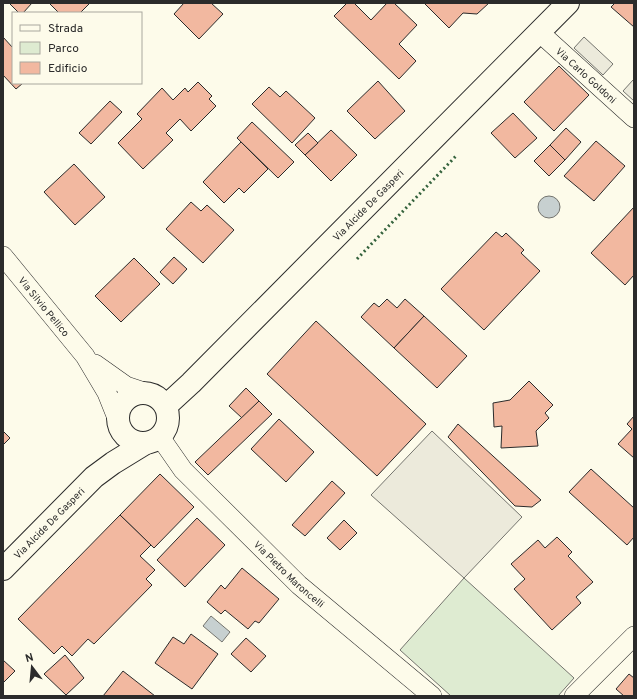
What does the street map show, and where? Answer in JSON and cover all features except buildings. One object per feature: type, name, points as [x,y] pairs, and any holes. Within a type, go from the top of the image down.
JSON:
[{"type":"main road","name":"Via Alcide De Gasperi","points":[[166,406],[191,383],[568,3]]},
{"type":"main road","points":[[144,392],[152,394],[160,399],[166,406],[168,422],[166,431],[152,441],[135,442],[128,439],[122,433],[118,422],[119,410],[126,400],[136,394],[144,392]]},
{"type":"main road","name":"Via Alcide De Gasperi","points":[[94,477],[108,456],[118,422]]},
{"type":"main road","name":"Via Alcide De Gasperi","points":[[3,569],[94,477],[112,463],[152,441]]},
{"type":"street","name":"Via Carlo Goldoni","points":[[539,32],[634,118]]},
{"type":"street","name":"Via Silvio Pellico","points":[[3,256],[85,356],[104,386],[118,422]]},
{"type":"street","name":"Via Silvio Pellico","points":[[85,356],[118,382],[134,390],[144,392]]},
{"type":"street","name":"Via Pietro Maroncelli","points":[[152,441],[299,585],[432,696]]},
{"type":"street","points":[[574,696],[634,636]]},
{"type":"green space","points":[[464,578],[574,678],[558,696],[451,696],[400,650]]},
{"type":"shaded area","points":[[584,37],[613,64],[603,75],[574,48]]},
{"type":"shaded area","points":[[633,80],[634,82],[634,101],[623,91]]},
{"type":"shaded area","points":[[549,196],[557,199],[560,207],[557,215],[549,218],[541,215],[538,207],[541,199]]},
{"type":"shaded area","points":[[432,431],[522,517],[464,578],[371,495]]},
{"type":"shaded area","points":[[211,616],[230,632],[222,642],[203,626]]},
{"type":"hedge","points":[[357,259],[456,156]]}]
